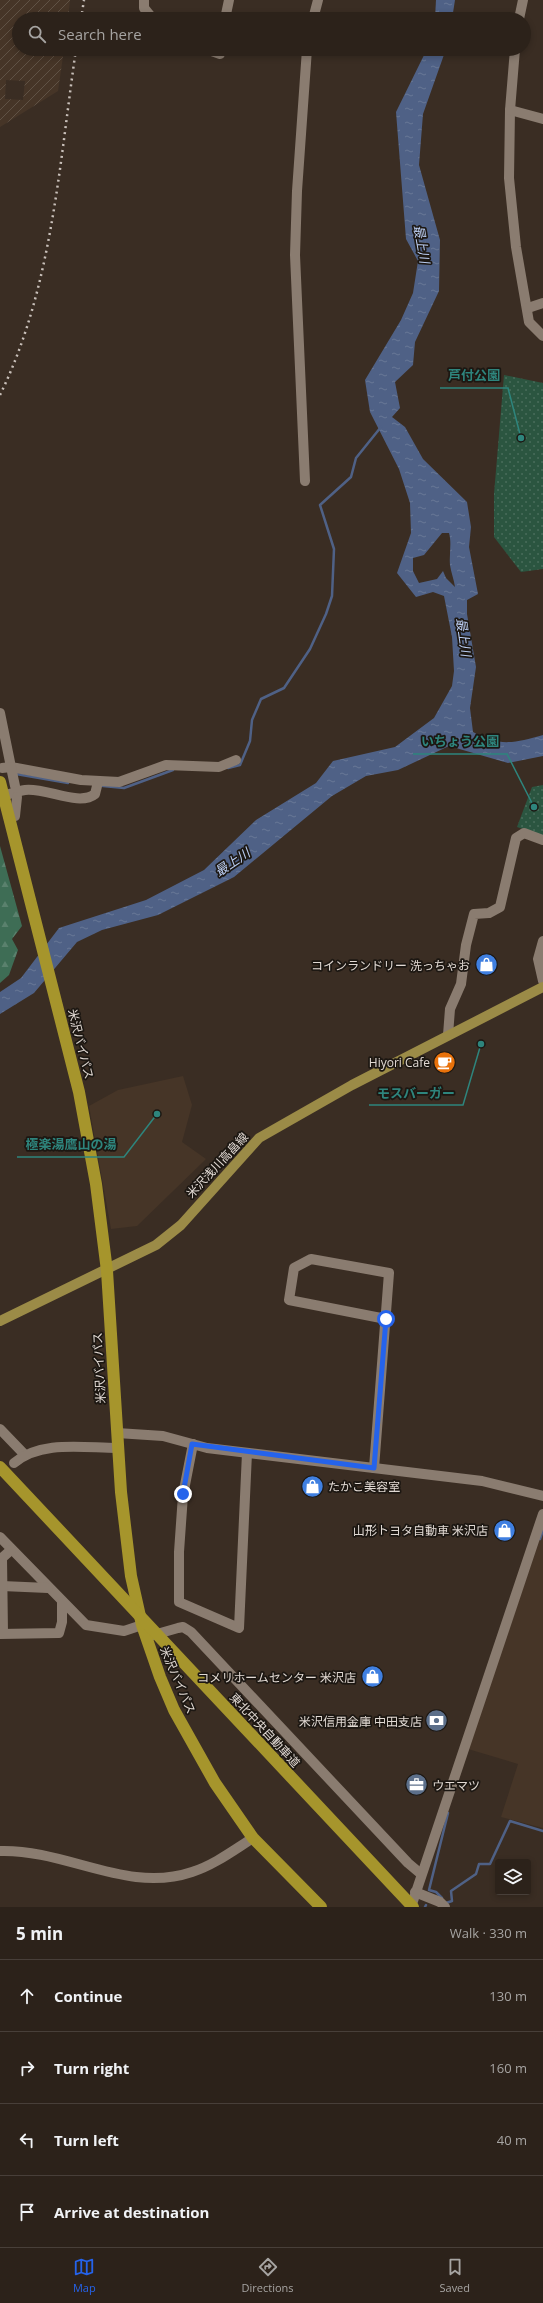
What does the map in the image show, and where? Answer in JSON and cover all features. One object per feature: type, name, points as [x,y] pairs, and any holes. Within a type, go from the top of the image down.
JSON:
[{"type":"highway","name":"米沢バイパス","points":[[1,788],[79,1092],[96,1184],[107,1271],[117,1448],[131,1576],[142,1625],[160,1677],[194,1748],[215,1784],[253,1838],[321,1907]]},
{"type":"highway","name":"東北中央自動車道","points":[[0,1467],[117,1597],[400,1900],[412,1907]]},
{"type":"highway","name":"東北中央自動車道","points":[[0,1478],[117,1597]]},
{"type":"main road","name":"米沢浅川高畠線","points":[[0,1321],[148,1251],[173,1232],[259,1138],[352,1085],[543,987]]},
{"type":"street","points":[[144,0],[144,8],[147,12]]},
{"type":"street","points":[[226,12],[229,0]]},
{"type":"street","points":[[315,12],[318,0]]},
{"type":"street","points":[[521,12],[523,0]]},
{"type":"street","points":[[305,481],[295,255],[297,191],[307,56]]},
{"type":"street","points":[[514,56],[510,110],[509,178],[516,247],[528,308],[529,322],[543,336]]},
{"type":"street","points":[[510,110],[543,119]]},
{"type":"street","points":[[528,308],[543,304]]},
{"type":"street","points":[[0,713],[8,769],[14,784]]},
{"type":"street","points":[[8,769],[98,785],[125,781],[166,765],[219,767],[236,760]]},
{"type":"street","points":[[1,788],[25,790],[74,798],[90,798],[98,785]]},
{"type":"street","points":[[10,821],[15,816],[17,798]]},
{"type":"street","points":[[448,1035],[450,1009],[461,984],[466,945],[474,914],[489,912],[500,908],[516,838],[524,833],[543,840]]},
{"type":"street","points":[[543,941],[538,959],[543,981]]},
{"type":"street","points":[[374,1468],[386,1319],[389,1273],[311,1258],[294,1268],[289,1300],[386,1319]]},
{"type":"street","points":[[0,1429],[25,1455]]},
{"type":"street","points":[[116,1433],[164,1436],[192,1444],[247,1453],[482,1481],[543,1496]]},
{"type":"street","points":[[192,1444],[183,1494],[179,1552],[179,1602],[239,1628],[247,1453]]},
{"type":"street","points":[[14,1463],[25,1455],[49,1448],[117,1448]]},
{"type":"street","points":[[412,1907],[421,1874],[543,1514]]},
{"type":"street","points":[[0,1537],[48,1588],[86,1625],[124,1631],[142,1625]]},
{"type":"street","points":[[11,1550],[1,1558],[2,1633],[59,1633],[62,1622],[62,1602]]},
{"type":"street","points":[[2,1586],[48,1588]]},
{"type":"street","points":[[146,1638],[183,1627],[191,1632],[408,1863],[421,1874]]},
{"type":"street","points":[[0,1851],[16,1850],[46,1855],[84,1864],[124,1877],[171,1877],[192,1872],[215,1862],[253,1838]]},
{"type":"street","points":[[415,1892],[440,1902],[445,1907]]},
{"type":"shaded area","points":[[0,0],[70,0],[69,12],[12,12],[12,56],[63,56],[58,91],[0,127]],"holes":[[[6,80],[25,81],[23,100],[5,99]]]},
{"type":"shaded area","points":[[183,1076],[192,1105],[182,1142],[206,1159],[137,1226],[111,1229],[89,1106],[118,1090]]},
{"type":"shaded area","points":[[543,1530],[543,1828],[501,1817],[518,1764],[468,1749]]},
{"type":"green space","points":[[504,375],[543,383],[543,569],[521,572],[494,537],[494,494]]},
{"type":"green space","points":[[543,785],[543,836],[517,827],[532,787]]},
{"type":"green space","points":[[0,846],[22,926],[12,939],[18,950],[9,975],[0,983]]},
{"type":"water","points":[[436,0],[455,0],[453,12],[435,12]]},
{"type":"water","name":"最上川","points":[[424,56],[444,56],[423,114],[419,165],[440,240],[439,291],[415,342],[413,365],[395,382],[400,408],[392,417],[405,427],[423,459],[467,502],[471,527],[469,547],[478,594],[467,600],[467,614],[476,667],[470,708],[473,732],[499,742],[515,742],[543,735],[543,756],[508,763],[449,746],[398,770],[366,776],[332,796],[234,877],[158,915],[102,930],[77,942],[34,993],[0,1014],[0,992],[21,978],[59,928],[146,900],[204,870],[256,820],[316,783],[333,761],[395,747],[434,718],[452,686],[454,671],[452,637],[444,596],[433,592],[416,597],[397,573],[411,533],[410,503],[399,469],[370,412],[365,380],[401,320],[413,293],[418,261],[406,239],[396,112]],"holes":[[[442,533],[449,533],[450,565],[455,587],[446,578],[443,571],[437,579],[419,583],[413,571],[413,558],[424,555]]]},
{"type":"waterway","points":[[228,768],[240,765],[250,741],[252,720],[261,699],[284,688],[310,649],[326,614],[332,596],[334,549],[320,505],[351,477],[356,458],[381,427]]},
{"type":"waterway","points":[[103,786],[124,788],[173,770]]},
{"type":"waterway","points":[[16,774],[68,783]]},
{"type":"waterway","points":[[540,1539],[543,1530]]},
{"type":"waterway","points":[[442,1898],[436,1892],[429,1890],[448,1813]]},
{"type":"waterway","points":[[446,1903],[452,1901],[451,1891],[476,1874],[479,1864],[490,1864],[510,1821],[543,1831]]},
{"type":"railway","points":[[82,12],[84,0]]},
{"type":"railway","points":[[0,395],[17,354],[31,312],[42,269],[58,182],[75,56]]},
{"type":"place","name":"芦付公園","points":[[521,438]]},
{"type":"place","name":"いちょう公園","points":[[534,807]]},
{"type":"place","name":"コインランドリー 洗っちゃお","points":[[486,965]]},
{"type":"place","name":"モスバーガー","points":[[481,1044]]},
{"type":"place","name":"Hiyori Cafe","points":[[445,1062]]},
{"type":"place","name":"極楽湯鷹山の湯","points":[[157,1114]]},
{"type":"place","name":"たかこ美容室","points":[[312,1486]]},
{"type":"place","name":"山形トヨタ自動車 米沢店","points":[[504,1530]]},
{"type":"place","name":"コメリホームセンター 米沢店","points":[[372,1677]]},
{"type":"place","name":"米沢信用金庫 中田支店","points":[[437,1721]]},
{"type":"place","name":"ウエマツ","points":[[416,1785]]},
{"type":"route","points":[[183,1494],[192,1444],[207,1448],[374,1468],[386,1319]]}]
